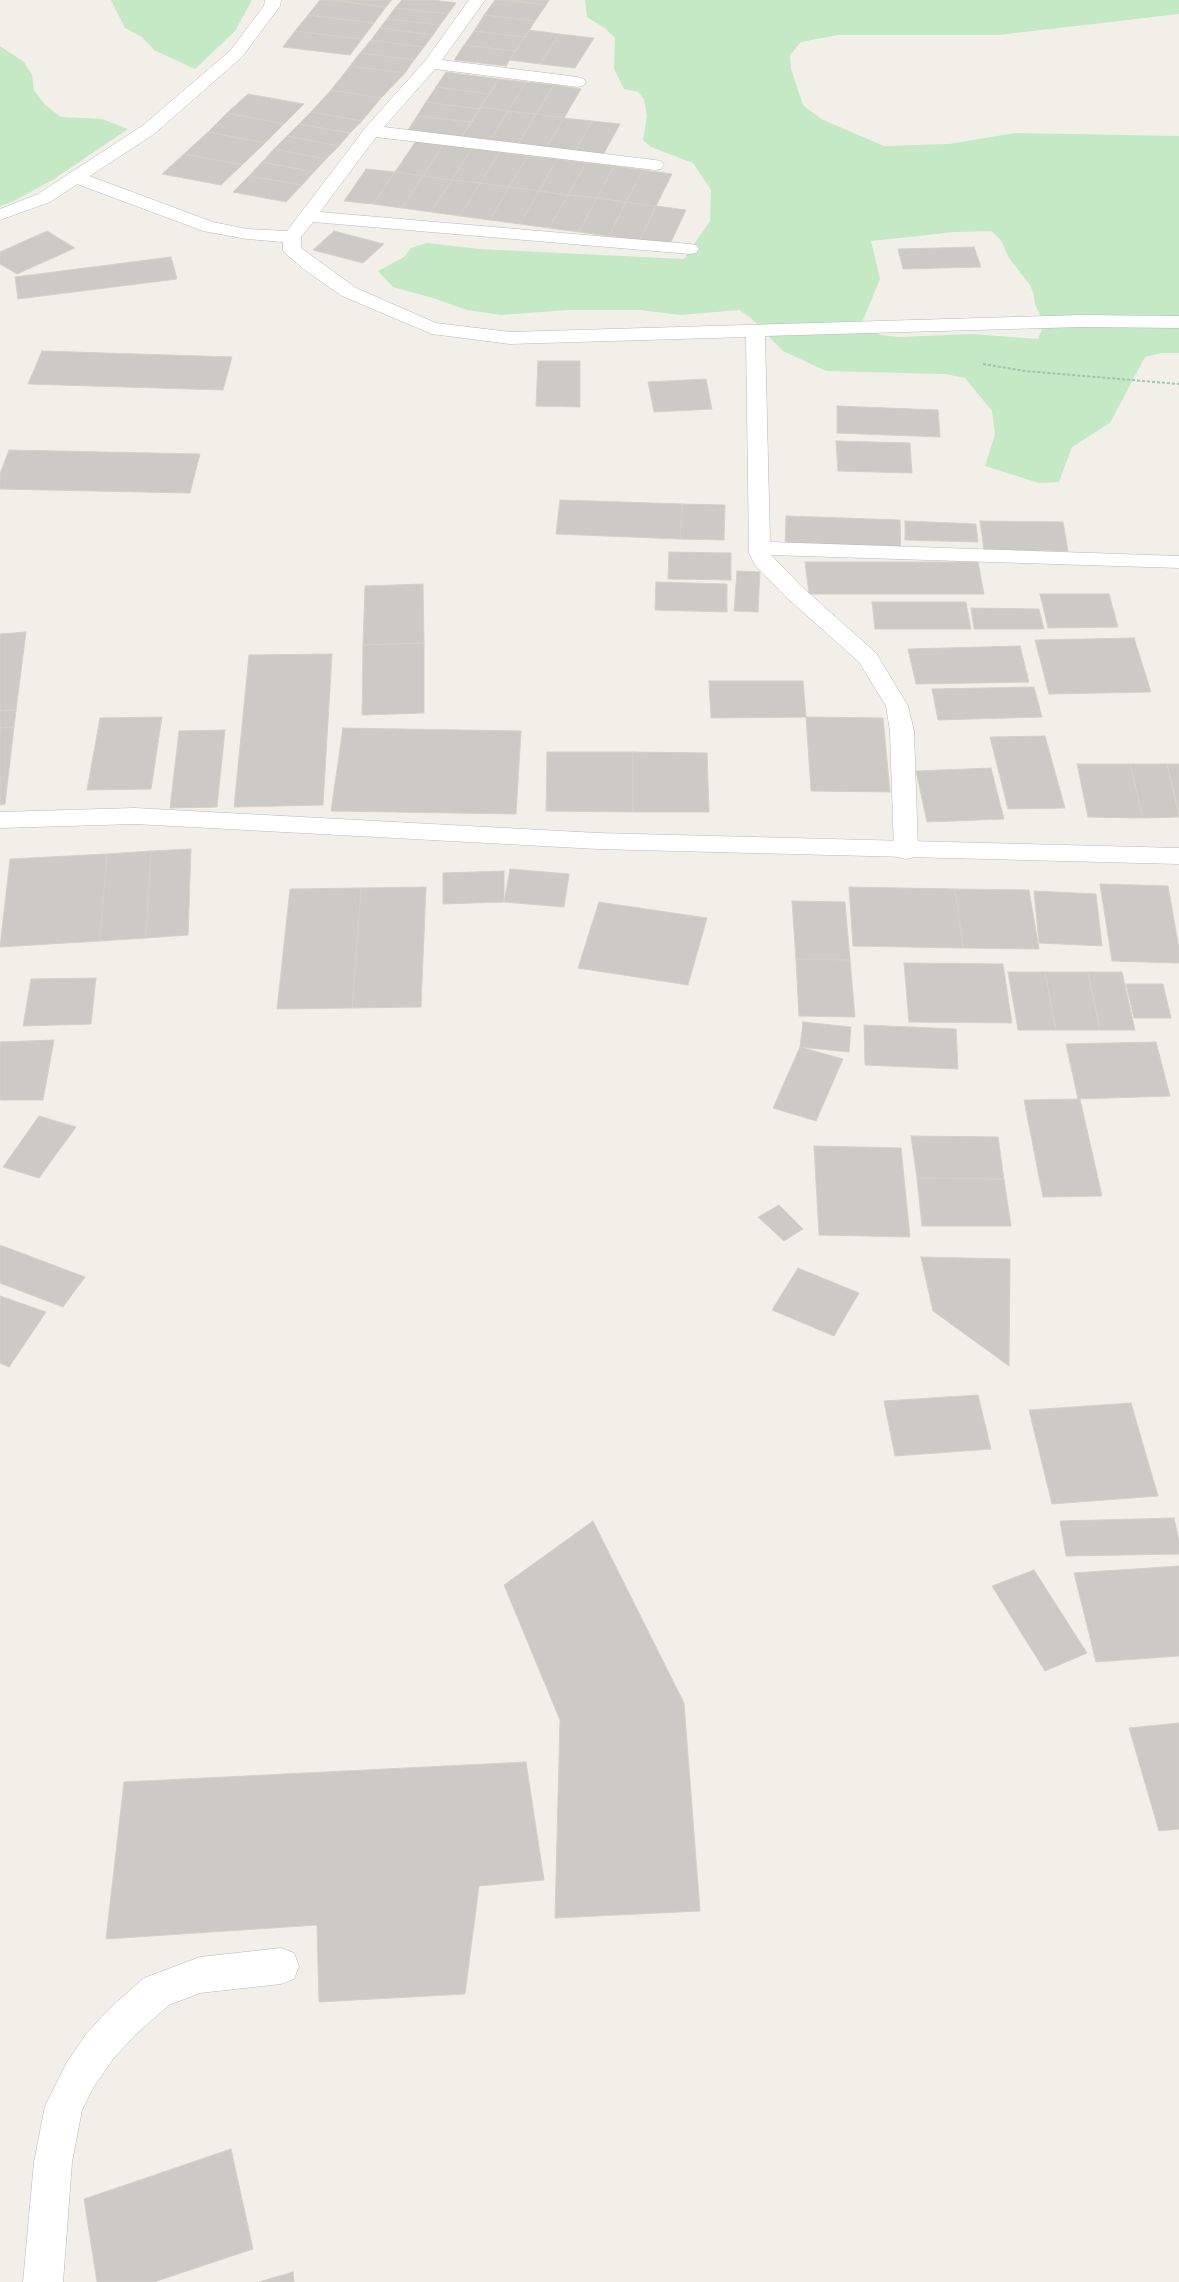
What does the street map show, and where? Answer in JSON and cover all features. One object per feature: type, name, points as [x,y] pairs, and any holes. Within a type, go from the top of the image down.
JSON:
[{"type":"street","points":[[0,215],[44,198],[148,130],[236,54],[272,6],[273,0]]},
{"type":"street","points":[[477,0],[431,64],[372,131],[292,238],[292,250],[311,266],[349,292],[432,328],[510,338],[1081,321],[1179,322]]},
{"type":"street","points":[[431,64],[578,82]]},
{"type":"street","points":[[372,131],[655,164]]},
{"type":"street","points":[[75,177],[209,227],[247,234],[292,238]]},
{"type":"street","points":[[308,216],[690,249]]},
{"type":"street","points":[[755,331],[760,548],[763,560],[793,591],[868,658],[897,706],[902,731],[906,851]]},
{"type":"street","points":[[760,548],[1179,562]]},
{"type":"street","points":[[0,820],[136,816],[589,841],[906,851],[1179,856]]},
{"type":"street","points":[[43,2282],[53,2162],[64,2106],[80,2075],[100,2046],[123,2021],[158,1991],[200,1975],[281,1966]]},
{"type":"green space","points":[[111,0],[252,0],[235,31],[195,69],[154,50],[142,37],[125,28]]},
{"type":"green space","points":[[585,0],[1179,0],[1179,14],[998,35],[838,35],[801,42],[790,55],[791,69],[803,105],[821,119],[884,146],[949,144],[1015,133],[1179,136],[1179,353],[1161,353],[1145,357],[1110,423],[1072,447],[1059,482],[1039,483],[985,466],[995,434],[992,411],[965,378],[945,374],[826,371],[783,351],[751,318],[739,310],[681,315],[640,310],[568,310],[501,315],[467,310],[393,287],[378,271],[404,257],[411,248],[427,243],[479,249],[684,259],[710,221],[711,190],[693,163],[651,147],[643,140],[647,116],[644,99],[638,92],[624,89],[614,69],[615,38],[606,29],[587,17]],"holes":[[[991,231],[1001,240],[1009,258],[1030,285],[1034,295],[1035,304],[1044,324],[1038,339],[972,334],[899,337],[881,335],[866,329],[863,320],[880,279],[871,241],[955,232]]]},
{"type":"green space","points":[[0,46],[24,62],[32,75],[34,90],[45,105],[61,117],[102,119],[128,129],[54,179],[14,201],[0,206]]},
{"type":"building","points":[[320,0],[386,7],[374,23],[308,15]]},
{"type":"building","points":[[331,0],[392,0],[386,7]]},
{"type":"building","points":[[402,0],[433,0],[456,3],[448,14],[395,8]]},
{"type":"building","points":[[495,0],[546,5],[535,21],[484,15]]},
{"type":"building","points":[[505,0],[549,0],[546,5]]},
{"type":"building","points":[[395,8],[448,14],[440,25],[387,19]]},
{"type":"building","points":[[308,15],[374,23],[362,39],[295,31]]},
{"type":"building","points":[[484,15],[535,21],[525,37],[474,31]]},
{"type":"building","points":[[387,19],[440,25],[433,35],[380,28]]},
{"type":"building","points":[[380,28],[433,35],[424,47],[371,40]]},
{"type":"building","points":[[529,30],[559,34],[540,64],[510,60]]},
{"type":"building","points":[[295,31],[362,39],[350,55],[283,47]]},
{"type":"building","points":[[474,31],[525,37],[515,51],[464,45]]},
{"type":"building","points":[[559,34],[594,38],[575,68],[540,64]]},
{"type":"building","points":[[371,40],[424,47],[414,60],[360,53]]},
{"type":"building","points":[[464,45],[515,51],[506,66],[454,60]]},
{"type":"building","points":[[360,53],[414,60],[405,73],[350,66]]},
{"type":"building","points":[[350,66],[405,73],[381,98],[331,90]]},
{"type":"building","points":[[446,72],[499,79],[489,94],[436,87]]},
{"type":"building","points":[[499,79],[526,82],[508,111],[481,107]]},
{"type":"building","points":[[526,82],[554,85],[536,114],[508,111]]},
{"type":"building","points":[[554,85],[581,89],[564,118],[536,114]]},
{"type":"building","points":[[436,87],[489,94],[479,109],[426,102]]},
{"type":"building","points":[[331,90],[381,98],[362,121],[311,112]]},
{"type":"building","points":[[248,94],[304,104],[284,124],[227,113]]},
{"type":"building","points":[[426,102],[479,109],[472,122],[417,116]]},
{"type":"building","points":[[481,107],[508,111],[490,141],[461,137]]},
{"type":"building","points":[[508,111],[536,114],[518,144],[490,141]]},
{"type":"building","points":[[311,112],[362,121],[350,133],[299,124]]},
{"type":"building","points":[[227,113],[284,124],[265,143],[208,132]]},
{"type":"building","points":[[536,114],[564,118],[546,148],[518,144]]},
{"type":"building","points":[[417,116],[472,122],[461,137],[408,130]]},
{"type":"building","points":[[564,118],[592,121],[575,151],[546,148]]},
{"type":"building","points":[[592,121],[620,124],[603,155],[575,151]]},
{"type":"building","points":[[299,124],[350,133],[339,146],[287,136]]},
{"type":"building","points":[[208,132],[265,143],[242,165],[184,154]]},
{"type":"building","points":[[287,136],[339,146],[326,159],[274,149]]},
{"type":"building","points":[[416,141],[443,145],[423,176],[395,172]]},
{"type":"building","points":[[443,145],[472,148],[452,180],[423,176]]},
{"type":"building","points":[[472,148],[500,152],[480,183],[452,180]]},
{"type":"building","points":[[274,149],[326,159],[314,172],[262,162]]},
{"type":"building","points":[[500,152],[528,156],[509,187],[480,183]]},
{"type":"building","points":[[184,154],[242,165],[221,185],[162,174]]},
{"type":"building","points":[[528,156],[557,159],[539,191],[509,187]]},
{"type":"building","points":[[557,159],[586,163],[568,195],[539,191]]},
{"type":"building","points":[[262,162],[314,172],[302,185],[249,176]]},
{"type":"building","points":[[586,163],[614,166],[597,198],[568,195]]},
{"type":"building","points":[[614,166],[643,170],[626,202],[597,198]]},
{"type":"building","points":[[366,169],[395,172],[373,204],[344,201]]},
{"type":"building","points":[[643,170],[672,174],[656,206],[626,202]]},
{"type":"building","points":[[395,172],[423,176],[402,208],[373,204]]},
{"type":"building","points":[[249,176],[302,185],[286,202],[233,192]]},
{"type":"building","points":[[423,176],[452,180],[431,212],[402,208]]},
{"type":"building","points":[[452,180],[480,183],[460,216],[431,212]]},
{"type":"building","points":[[480,183],[509,187],[490,220],[460,216]]},
{"type":"building","points":[[509,187],[539,191],[520,224],[490,220]]},
{"type":"building","points":[[539,191],[568,195],[549,228],[520,224]]},
{"type":"building","points":[[568,195],[597,198],[579,232],[549,228]]},
{"type":"building","points":[[597,198],[626,202],[609,236],[579,232]]},
{"type":"building","points":[[626,202],[656,206],[640,240],[609,236]]},
{"type":"building","points":[[656,206],[686,210],[670,244],[640,240]]},
{"type":"building","points":[[47,231],[75,248],[17,274],[0,264],[0,252]]},
{"type":"building","points":[[334,231],[384,244],[363,263],[313,250]]},
{"type":"building","points":[[974,247],[981,267],[903,269],[898,249]]},
{"type":"building","points":[[171,257],[177,279],[18,299],[15,277]]},
{"type":"building","points":[[42,351],[232,357],[223,390],[28,384]]},
{"type":"building","points":[[538,361],[580,361],[580,407],[536,406]]},
{"type":"building","points":[[706,379],[712,409],[654,412],[648,382]]},
{"type":"building","points":[[837,406],[938,410],[940,437],[837,433]]},
{"type":"building","points":[[836,441],[910,443],[912,473],[838,471]]},
{"type":"building","points":[[9,450],[200,454],[190,493],[0,489],[0,474]]},
{"type":"building","points":[[560,500],[682,504],[680,539],[556,534]]},
{"type":"building","points":[[682,504],[725,505],[724,540],[680,539]]},
{"type":"building","points":[[786,516],[900,520],[901,551],[785,548]]},
{"type":"building","points":[[905,521],[976,524],[978,542],[905,540]]},
{"type":"building","points":[[980,521],[1063,522],[1068,551],[984,550]]},
{"type":"building","points":[[669,552],[731,553],[731,580],[668,579]]},
{"type":"building","points":[[805,562],[978,562],[984,594],[809,594]]},
{"type":"building","points":[[737,571],[760,572],[758,612],[734,611]]},
{"type":"building","points":[[656,582],[727,584],[727,612],[655,610]]},
{"type":"building","points":[[423,584],[424,643],[363,645],[365,586]]},
{"type":"building","points":[[1040,594],[1109,594],[1118,627],[1048,628]]},
{"type":"building","points":[[872,602],[966,602],[971,629],[875,629]]},
{"type":"building","points":[[971,608],[1039,609],[1044,629],[974,629]]},
{"type":"building","points":[[26,632],[16,710],[0,711],[0,634]]},
{"type":"building","points":[[1134,638],[1151,692],[1049,694],[1035,640]]},
{"type":"building","points":[[424,643],[424,713],[362,715],[363,645]]},
{"type":"building","points":[[1020,646],[1029,682],[916,684],[908,649]]},
{"type":"building","points":[[332,654],[323,805],[234,807],[249,655]]},
{"type":"building","points":[[709,681],[803,681],[806,717],[711,718]]},
{"type":"building","points":[[1034,687],[1042,717],[938,720],[932,689]]},
{"type":"building","points":[[16,710],[14,727],[0,728],[0,711]]},
{"type":"building","points":[[162,717],[151,789],[87,790],[100,718]]},
{"type":"building","points":[[806,717],[883,718],[890,792],[811,791]]},
{"type":"building","points":[[14,727],[5,804],[0,805],[0,728]]},
{"type":"building","points":[[343,728],[521,731],[516,814],[331,811]]},
{"type":"building","points":[[225,730],[217,807],[170,808],[179,731]]},
{"type":"building","points":[[1045,736],[1065,808],[1008,809],[990,737]]},
{"type":"building","points":[[547,752],[633,752],[633,812],[546,811]]},
{"type":"building","points":[[633,752],[707,753],[709,812],[633,812]]},
{"type":"building","points":[[1077,764],[1130,764],[1143,818],[1088,817]]},
{"type":"building","points":[[1130,764],[1167,764],[1179,817],[1143,818]]},
{"type":"building","points":[[1167,764],[1179,764],[1179,813]]},
{"type":"building","points":[[991,768],[1004,819],[927,822],[916,771]]},
{"type":"building","points":[[191,849],[188,935],[146,938],[151,851]]},
{"type":"building","points":[[151,851],[146,938],[100,941],[107,854]]},
{"type":"building","points":[[107,854],[100,941],[0,947],[10,859]]},
{"type":"building","points":[[510,869],[569,874],[564,907],[504,902]]},
{"type":"building","points":[[504,871],[504,902],[443,904],[443,873]]},
{"type":"building","points":[[1100,884],[1168,886],[1179,948],[1179,963],[1112,961]]},
{"type":"building","points":[[426,887],[421,1007],[352,1008],[361,888]]},
{"type":"building","points":[[849,887],[955,889],[963,948],[853,946]]},
{"type":"building","points":[[361,888],[352,1008],[277,1009],[290,889]]},
{"type":"building","points":[[955,889],[1029,890],[1039,949],[963,948]]},
{"type":"building","points":[[1034,891],[1096,894],[1102,946],[1039,943]]},
{"type":"building","points":[[792,901],[845,902],[850,960],[796,959]]},
{"type":"building","points":[[599,902],[707,918],[688,985],[578,968]]},
{"type":"building","points":[[796,959],[850,960],[855,1017],[799,1016]]},
{"type":"building","points":[[904,963],[1003,964],[1012,1023],[909,1022]]},
{"type":"building","points":[[1008,972],[1045,972],[1056,1030],[1018,1030]]},
{"type":"building","points":[[1045,972],[1088,972],[1100,1030],[1056,1030]]},
{"type":"building","points":[[1088,972],[1122,972],[1135,1030],[1100,1030]]},
{"type":"building","points":[[96,978],[91,1024],[23,1026],[31,979]]},
{"type":"building","points":[[1126,984],[1163,984],[1171,1018],[1134,1018]]},
{"type":"building","points":[[803,1022],[851,1027],[849,1052],[800,1047]]},
{"type":"building","points":[[864,1025],[956,1029],[958,1069],[865,1065]]},
{"type":"building","points":[[54,1040],[43,1100],[0,1100],[0,1042]]},
{"type":"building","points":[[1156,1042],[1170,1096],[1078,1099],[1066,1044]]},
{"type":"building","points":[[800,1047],[843,1059],[816,1121],[773,1108]]},
{"type":"building","points":[[1080,1099],[1102,1196],[1043,1197],[1024,1100]]},
{"type":"building","points":[[39,1116],[76,1127],[39,1178],[3,1167]]},
{"type":"building","points":[[911,1136],[998,1137],[1004,1179],[917,1178]]},
{"type":"building","points":[[814,1146],[901,1148],[910,1237],[819,1235]]},
{"type":"building","points":[[917,1178],[1004,1179],[1011,1226],[922,1226]]},
{"type":"building","points":[[779,1205],[803,1229],[784,1241],[758,1217]]},
{"type":"building","points":[[0,1245],[85,1277],[63,1307],[0,1283]]},
{"type":"building","points":[[921,1257],[1010,1259],[1009,1366],[933,1311]]},
{"type":"building","points":[[798,1268],[859,1293],[834,1336],[772,1310]]},
{"type":"building","points":[[0,1296],[46,1312],[9,1367],[0,1363]]},
{"type":"building","points":[[978,1395],[991,1449],[895,1456],[884,1401]]},
{"type":"building","points":[[1131,1403],[1158,1496],[1052,1504],[1029,1410]]},
{"type":"building","points":[[1174,1518],[1179,1541],[1179,1554],[1066,1556],[1060,1521]]},
{"type":"building","points":[[593,1521],[684,1703],[700,1911],[555,1918],[560,1720],[504,1585]]},
{"type":"building","points":[[1179,1566],[1179,1656],[1096,1662],[1074,1573]]},
{"type":"building","points":[[1034,1570],[1087,1653],[1045,1671],[992,1586]]},
{"type":"building","points":[[1179,1723],[1179,1829],[1159,1831],[1129,1728]]},
{"type":"building","points":[[526,1762],[544,1880],[479,1886],[465,1994],[319,2002],[317,1925],[106,1939],[124,1782]]},
{"type":"building","points":[[231,2149],[253,2249],[154,2282],[97,2282],[84,2199]]},
{"type":"building","points":[[293,2272],[294,2282],[259,2282]]}]
